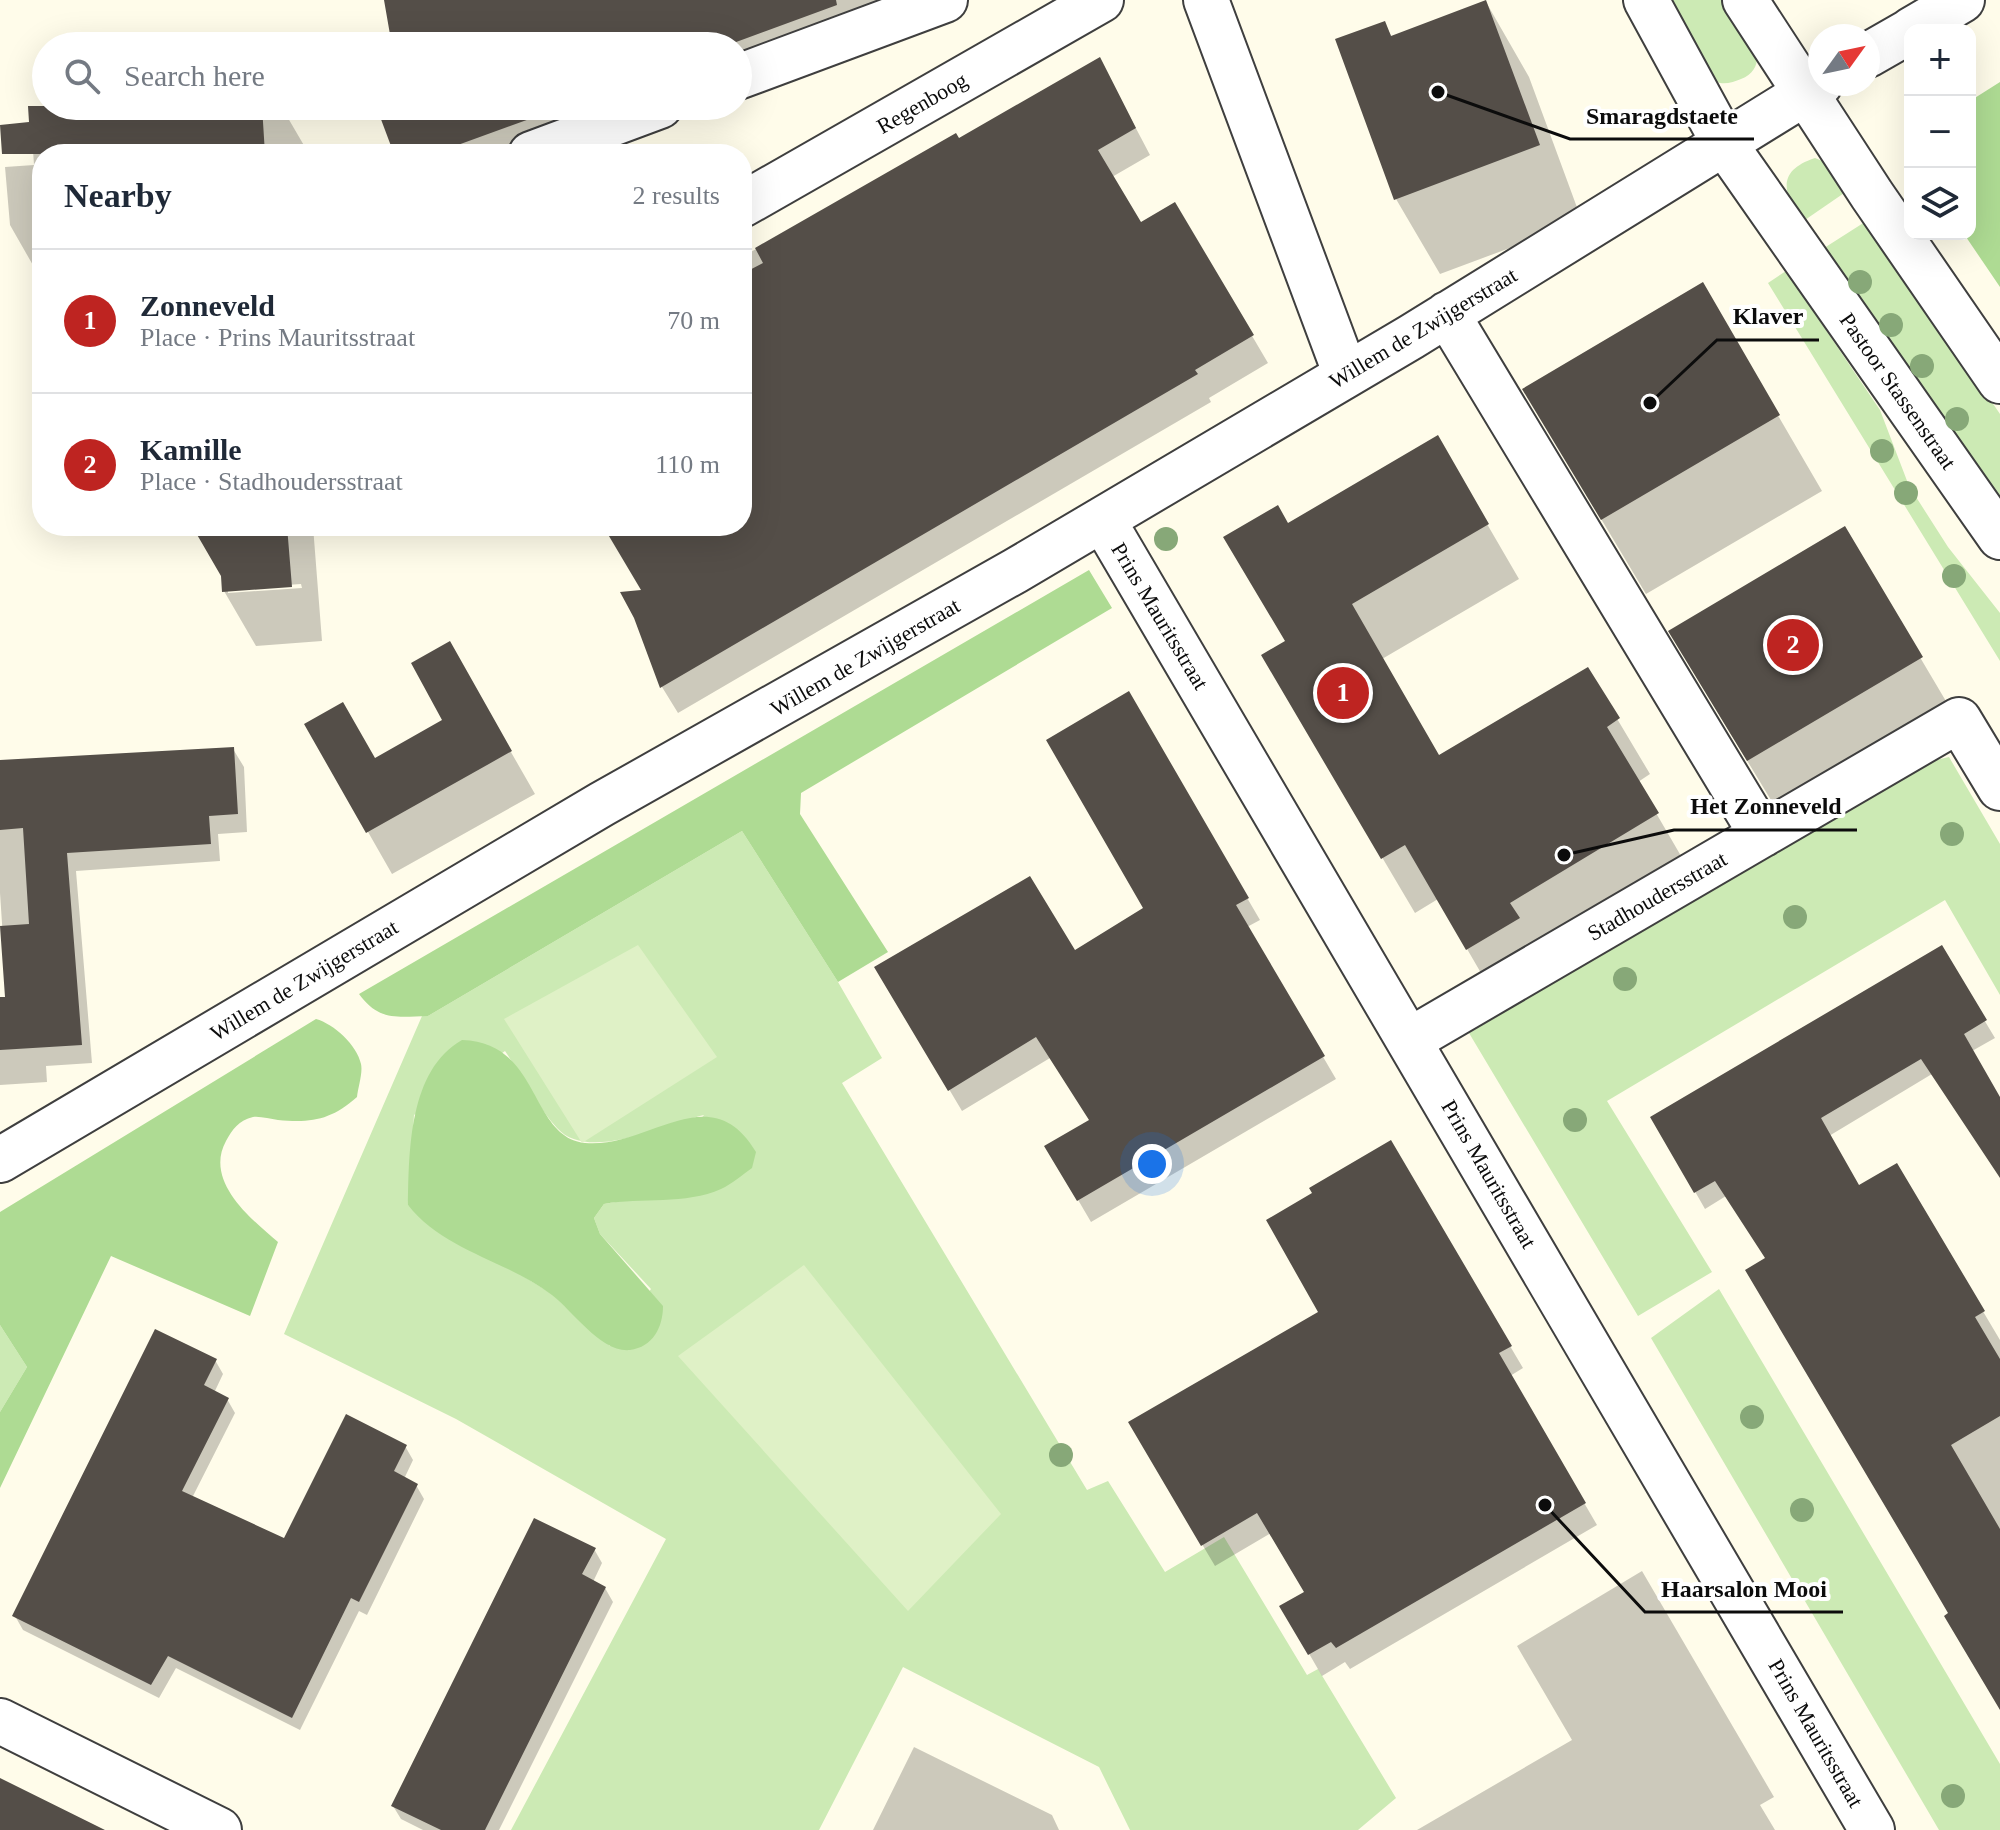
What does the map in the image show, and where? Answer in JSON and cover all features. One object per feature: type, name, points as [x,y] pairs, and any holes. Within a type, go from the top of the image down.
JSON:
[{"type":"street","points":[[752,72],[945,0]]},
{"type":"street","name":"Regenboog","points":[[752,199],[1101,0]]},
{"type":"street","points":[[1206,0],[1346,375]]},
{"type":"street","name":"Pastoor Stassenstraat","points":[[1646,0],[1724,143],[2000,537]]},
{"type":"street","points":[[1745,0],[1808,84]]},
{"type":"street","points":[[1921,24],[1962,0]]},
{"type":"street","points":[[1880,48],[1904,34]]},
{"type":"street","name":"Willem de Zwijgerstraat","points":[[0,1160],[602,804],[1103,520],[1447,314],[1808,91]]},
{"type":"street","points":[[1817,96],[2000,381]]},
{"type":"street","points":[[558,144],[622,120]]},
{"type":"street","points":[[1447,314],[1762,835]]},
{"type":"street","name":"Prins Mauritsstraat","points":[[1103,520],[1872,1830]]},
{"type":"street","name":"Stadhoudersstraat","points":[[1410,1040],[1959,720],[2000,788]]},
{"type":"street","points":[[0,1721],[219,1830]]},
{"type":"green space","points":[[1660,0],[1729,0],[1748,29],[1757,52],[1752,72],[1726,83],[1717,82],[1709,76],[1693,57]]},
{"type":"green space","points":[[2000,82],[2000,287],[1968,240],[1976,240],[1976,97]]},
{"type":"green space","points":[[1815,158],[1825,162],[1850,189],[1802,222],[1787,192],[1787,184],[1794,169]]},
{"type":"green space","points":[[1868,220],[2000,414],[2000,511],[1821,250]]},
{"type":"green space","points":[[1786,271],[1880,410],[1909,486],[1948,547],[2000,613],[2000,661],[1768,283]]},
{"type":"green space","points":[[1089,570],[1112,608],[801,793],[800,814],[888,952],[838,982],[742,831],[428,1016],[389,1016],[374,1009],[359,994]]},
{"type":"green space","points":[[1949,757],[2000,844],[2000,995],[1945,900],[1607,1101],[1712,1272],[1638,1316],[1469,1033],[1919,764]]},
{"type":"green space","points":[[742,831],[838,982],[882,1058],[842,1083],[1087,1490],[1108,1481],[1165,1572],[1224,1537],[1307,1675],[1318,1669],[1396,1798],[1358,1830],[1130,1830],[1099,1767],[903,1667],[819,1830],[511,1830],[666,1539],[456,1419],[284,1334],[422,1016],[428,1016]],"holes":[[[505,1051],[536,1101],[557,1128],[571,1138],[607,1142],[704,1115],[633,1199],[604,1204],[594,1218],[600,1234],[651,1289],[610,1346],[552,1294],[408,1205],[414,1115]]]},
{"type":"green space","points":[[638,945],[717,1057],[582,1143],[504,1019]]},
{"type":"green space","points":[[316,1019],[344,1036],[359,1057],[361,1072],[357,1097],[330,1115],[311,1120],[248,1118],[231,1133],[221,1156],[221,1170],[234,1198],[278,1242],[250,1316],[111,1256],[0,1488],[0,1412],[27,1367],[0,1325],[0,1212]]},
{"type":"green space","points":[[462,1040],[488,1045],[507,1056],[521,1072],[553,1125],[567,1137],[585,1143],[609,1142],[699,1117],[719,1119],[738,1130],[756,1152],[752,1168],[721,1189],[678,1199],[604,1204],[594,1218],[600,1234],[663,1306],[659,1328],[645,1345],[630,1350],[609,1345],[588,1330],[552,1295],[439,1234],[408,1205],[409,1160],[422,1091],[431,1071],[445,1053]]},
{"type":"green space","points":[[804,1265],[1001,1514],[908,1611],[678,1356]]},
{"type":"green space","points":[[1719,1289],[2000,1764],[2000,1830],[1939,1830],[1651,1338]]},
{"type":"green space","points":[[0,1325],[27,1367],[0,1412]]},
{"type":"building","points":[[384,0],[836,0],[837,5],[752,36],[752,32],[390,32]]},
{"type":"building","points":[[1486,0],[1540,145],[1394,200],[1335,39],[1385,21],[1391,36]]},
{"type":"building","points":[[1100,57],[1136,128],[1098,150],[1141,222],[1175,202],[1254,335],[1195,370],[1198,374],[660,688],[634,618],[620,592],[641,590],[609,536],[752,536],[752,269],[763,263],[755,248],[956,133],[959,138]]},
{"type":"building","points":[[28,106],[32,106],[32,120],[263,120],[264,144],[32,144],[32,154],[2,154],[0,125],[29,122]]},
{"type":"building","points":[[381,120],[527,120],[461,144],[390,144]]},
{"type":"building","points":[[1703,282],[1780,415],[1601,520],[1522,389]]},
{"type":"building","points":[[1438,435],[1489,524],[1352,604],[1439,755],[1588,667],[1620,718],[1607,727],[1659,813],[1510,903],[1520,918],[1466,950],[1405,845],[1381,859],[1261,655],[1285,641],[1223,537],[1278,505],[1288,523]]},
{"type":"building","points":[[1845,526],[1923,657],[1747,761],[1668,631]]},
{"type":"building","points":[[198,536],[288,536],[292,587],[222,592],[221,576]]},
{"type":"building","points":[[450,641],[512,751],[366,833],[304,724],[343,702],[375,758],[442,720],[411,663]]},
{"type":"building","points":[[1129,691],[1249,898],[1236,905],[1325,1056],[1077,1201],[1044,1146],[1089,1120],[1036,1037],[948,1091],[874,967],[1030,876],[1075,950],[1143,908],[1046,740]]},
{"type":"building","points":[[234,747],[238,814],[209,816],[211,844],[67,853],[82,1045],[0,1050],[0,997],[5,997],[0,926],[29,924],[23,828],[0,830],[0,760]]},
{"type":"building","points":[[1942,945],[1987,1020],[1964,1034],[2000,1097],[2000,1178],[1921,1059],[1821,1118],[1859,1185],[1897,1163],[1985,1311],[1975,1317],[2000,1359],[2000,1416],[1951,1445],[2000,1529],[2000,1710],[1944,1616],[1948,1613],[1745,1270],[1765,1258],[1715,1181],[1694,1193],[1650,1117]]},
{"type":"building","points":[[1391,1140],[1512,1346],[1499,1353],[1586,1503],[1336,1648],[1331,1642],[1308,1655],[1279,1606],[1304,1592],[1257,1513],[1201,1546],[1128,1422],[1318,1312],[1266,1220],[1312,1193],[1309,1188]]},
{"type":"building","points":[[155,1329],[217,1359],[204,1385],[229,1398],[182,1491],[284,1538],[346,1414],[407,1445],[394,1471],[418,1484],[359,1602],[351,1598],[292,1718],[168,1656],[151,1685],[12,1616]]},
{"type":"building","points":[[534,1518],[596,1548],[582,1574],[606,1587],[485,1830],[441,1830],[391,1806]]},
{"type":"building","points":[[0,1778],[105,1830],[0,1830]]},
{"type":"place","name":"Smaragdstaete","points":[[1438,92]]},
{"type":"place","name":"Klaver","points":[[1650,403]]},
{"type":"place","name":"Kamille","points":[[1793,645]]},
{"type":"place","name":"Zonneveld","points":[[1343,693]]},
{"type":"place","name":"Het Zonneveld","points":[[1564,855]]},
{"type":"place","name":"Haarsalon Mooi","points":[[1545,1505]]}]
